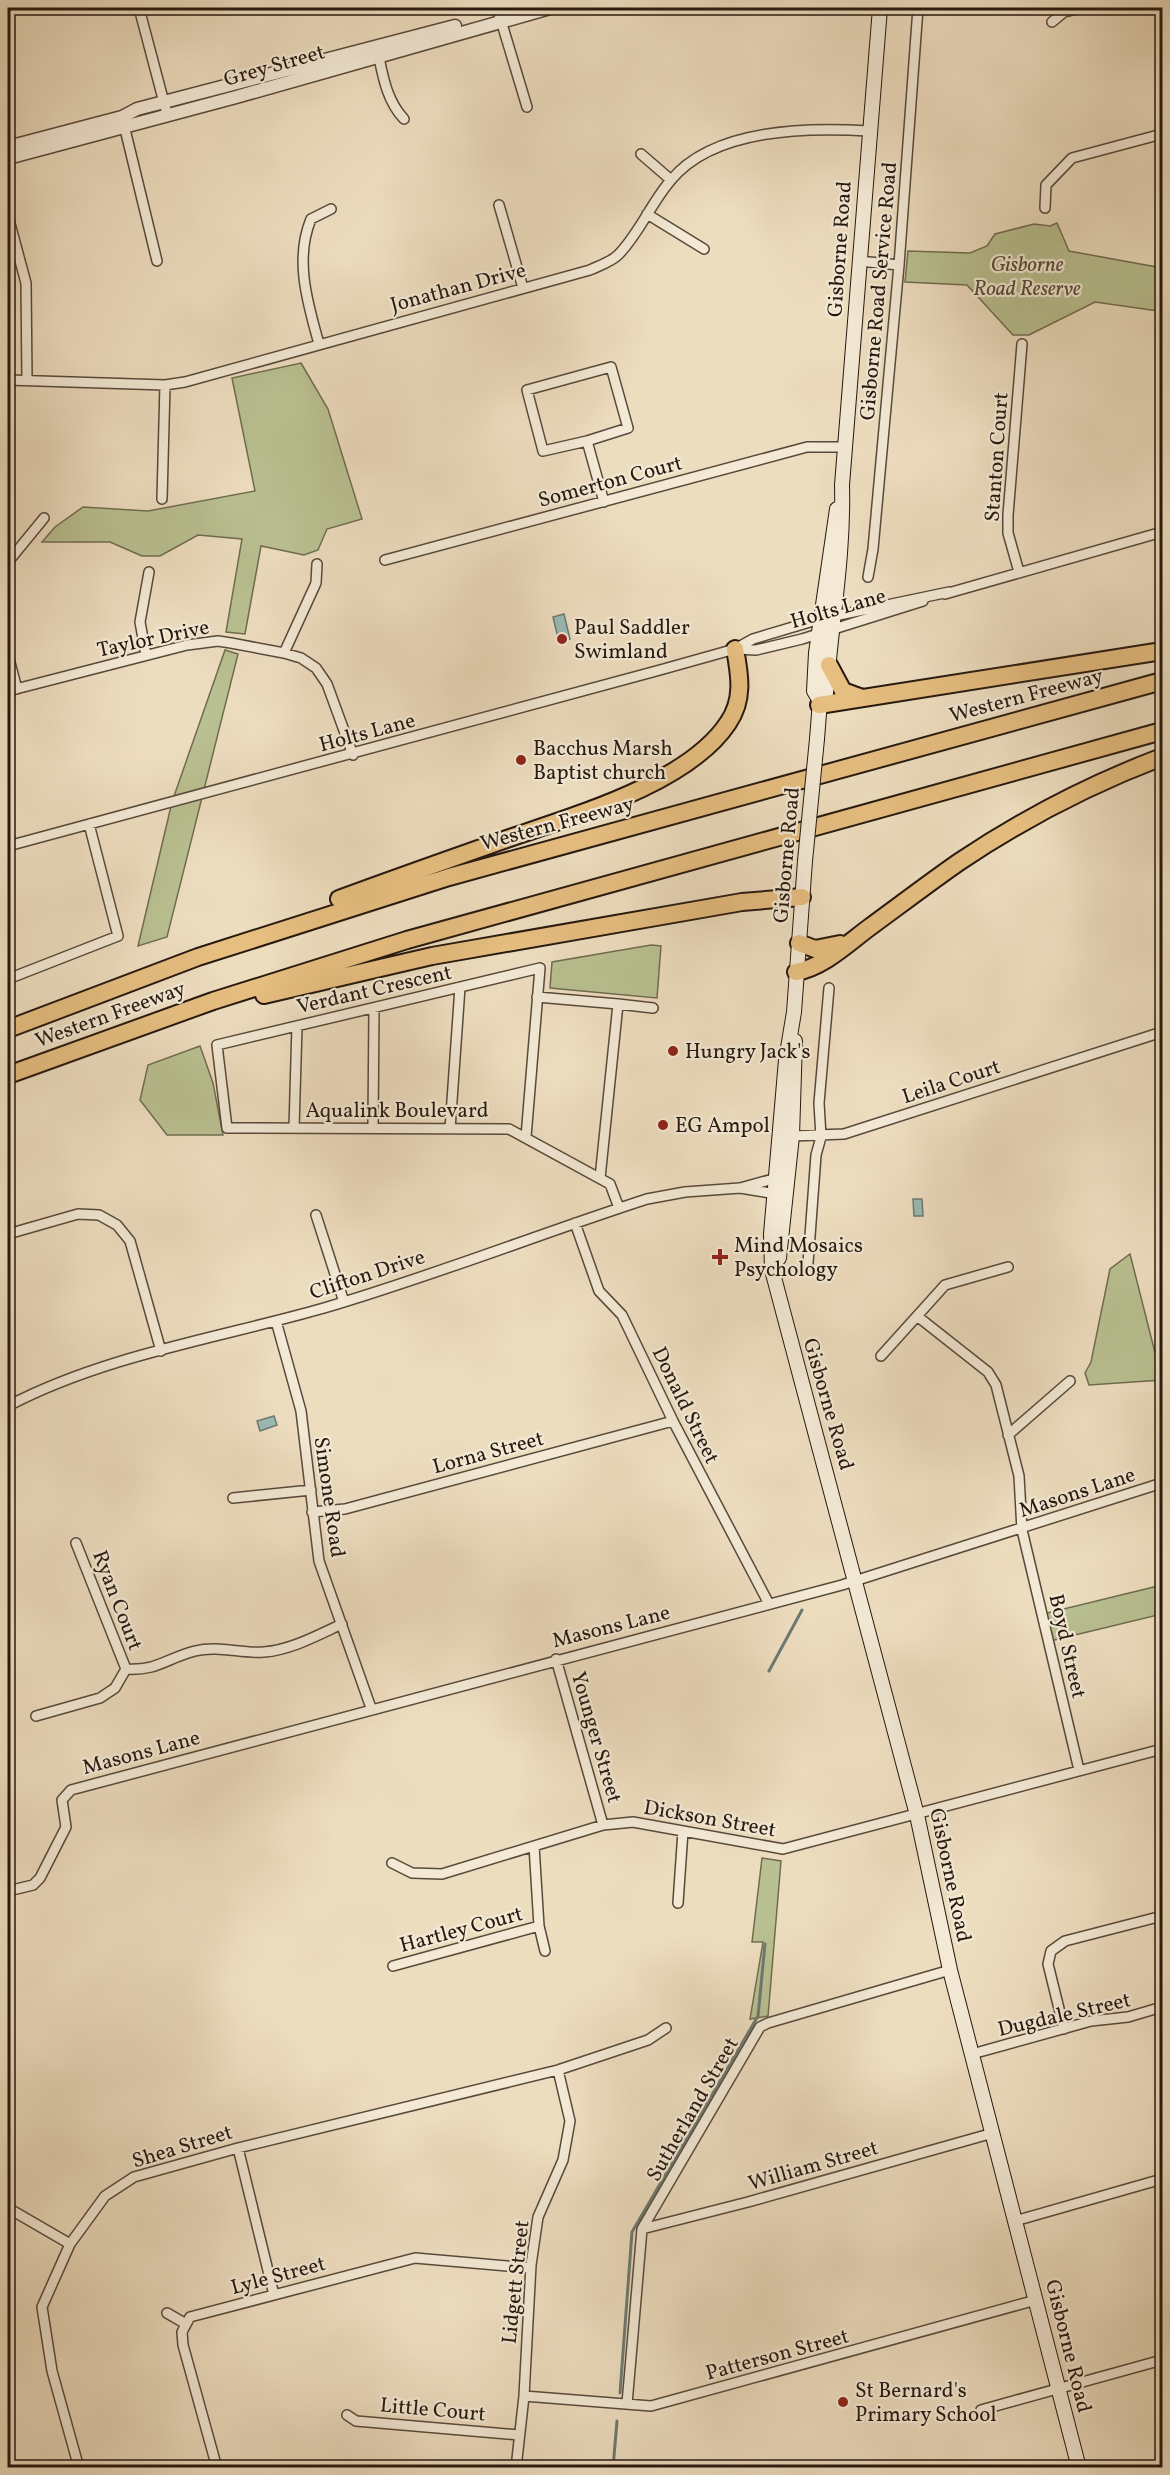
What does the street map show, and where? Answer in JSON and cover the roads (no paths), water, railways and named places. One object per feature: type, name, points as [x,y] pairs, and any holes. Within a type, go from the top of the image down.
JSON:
[{"type":"highway","points":[[198,957],[270,925],[568,818],[663,778],[705,748],[728,724],[740,697],[740,674],[735,649]]},
{"type":"highway","points":[[819,703],[1162,651]]},
{"type":"highway","points":[[829,665],[843,691],[862,698]]},
{"type":"highway","name":"Western Freeway","points":[[8,1029],[198,957],[448,877],[1162,681]]},
{"type":"highway","name":"Western Freeway","points":[[8,1076],[126,1031],[262,984],[438,931],[1162,731]]},
{"type":"highway","points":[[796,972],[816,965],[933,880],[1007,832],[1081,791],[1162,757]]},
{"type":"highway","points":[[126,1031],[318,981],[410,960],[742,902],[802,897]]},
{"type":"highway","points":[[799,943],[824,949],[857,937]]},
{"type":"main road","name":"Gisborne Road","points":[[878,10],[842,485],[818,634],[814,691],[819,703],[817,739],[796,972],[794,1012],[796,1061],[781,1195],[777,1294],[857,1580],[917,1815],[950,1970],[1079,2468]]},
{"type":"main road","name":"Gisborne Road","points":[[819,703],[826,693],[836,615],[843,521],[842,485]]},
{"type":"street","points":[[139,8],[166,108]]},
{"type":"street","name":"Grey Street","points":[[8,158],[166,108],[236,97],[377,51],[522,10],[550,8]]},
{"type":"street","name":"Gisborne Road Service Road","points":[[868,577],[873,549],[899,265],[918,8]]},
{"type":"street","points":[[1052,22],[1064,12],[1082,8]]},
{"type":"street","points":[[500,18],[527,107]]},
{"type":"street","points":[[377,51],[388,96],[394,109],[404,119]]},
{"type":"street","points":[[123,122],[157,261]]},
{"type":"street","name":"Grey Street","points":[[8,147],[123,122]]},
{"type":"street","name":"Jonathan Drive","points":[[8,380],[165,385],[263,362],[319,344],[590,270],[617,256],[671,180],[689,163],[747,137],[811,129],[869,131]]},
{"type":"street","points":[[1045,208],[1046,185],[1072,158],[1162,134]]},
{"type":"street","points":[[641,154],[671,180]]},
{"type":"street","points":[[499,205],[523,288]]},
{"type":"street","points":[[319,344],[303,286],[306,232],[311,219],[331,209]]},
{"type":"street","points":[[647,214],[704,249]]},
{"type":"street","points":[[8,216],[26,283],[27,380]]},
{"type":"street","points":[[859,261],[899,265]]},
{"type":"street","points":[[1162,330],[1162,349]]},
{"type":"street","name":"Stanton Court","points":[[1019,572],[1008,533],[1008,515],[1022,344]]},
{"type":"street","points":[[611,367],[628,428],[588,441],[543,451],[527,390],[611,367]]},
{"type":"street","points":[[162,500],[165,385]]},
{"type":"street","points":[[588,441],[603,502]]},
{"type":"street","name":"Somerton Court","points":[[385,560],[807,447],[845,447]]},
{"type":"street","points":[[8,561],[44,518]]},
{"type":"street","name":"Holts Lane","points":[[735,649],[756,650],[834,630],[949,592],[1162,532]]},
{"type":"street","points":[[284,653],[316,583],[317,564]]},
{"type":"street","points":[[146,655],[140,622],[149,572]]},
{"type":"street","name":"Holts Lane","points":[[8,846],[353,755],[735,649],[753,639],[820,619],[949,592]]},
{"type":"street","name":"Taylor Drive","points":[[12,690],[146,655],[218,641],[284,653],[301,658],[316,668],[322,676],[353,755]]},
{"type":"street","points":[[8,655],[12,690]]},
{"type":"street","points":[[8,979],[118,936],[89,824]]},
{"type":"street","name":"Verdant Crescent","points":[[217,1045],[540,968],[537,997]]},
{"type":"street","points":[[450,1129],[460,987]]},
{"type":"street","points":[[808,1263],[816,1155],[821,1137],[819,1103],[829,988]]},
{"type":"street","points":[[526,1137],[537,997],[653,1008]]},
{"type":"street","points":[[600,1178],[618,1004]]},
{"type":"street","points":[[373,1128],[374,1008]]},
{"type":"street","points":[[294,1128],[297,1026]]},
{"type":"street","name":"Leila Court","points":[[787,1136],[821,1137],[844,1134],[1162,1032]]},
{"type":"street","name":"Aqualink Boulevard","points":[[217,1045],[227,1128],[509,1129],[610,1184],[619,1208]]},
{"type":"street","points":[[740,1188],[783,1179]]},
{"type":"street","points":[[740,1188],[781,1195]]},
{"type":"street","name":"Clifton Drive","points":[[8,1406],[46,1386],[161,1351],[344,1302],[619,1208],[685,1192],[740,1188]]},
{"type":"street","points":[[8,1234],[78,1214],[99,1215],[117,1225],[130,1241],[161,1351]]},
{"type":"street","points":[[316,1215],[344,1302]]},
{"type":"street","name":"Donald Street","points":[[575,1223],[599,1291],[622,1315],[673,1421],[769,1604]]},
{"type":"street","points":[[881,1356],[945,1285],[1008,1267]]},
{"type":"street","name":"Boyd Street","points":[[917,1316],[988,1372],[996,1384],[1019,1476],[1022,1530],[1079,1770]]},
{"type":"street","name":"Simone Road","points":[[276,1321],[301,1411],[319,1561],[371,1708]]},
{"type":"street","points":[[1008,1435],[1070,1381]]},
{"type":"street","name":"Lorna Street","points":[[312,1512],[345,1509],[673,1421]]},
{"type":"street","name":"Masons Lane","points":[[8,1891],[33,1885],[40,1878],[66,1827],[62,1800],[66,1794],[83,1786],[857,1580],[1022,1530],[1162,1483]]},
{"type":"street","points":[[233,1498],[311,1490]]},
{"type":"street","name":"Ryan Court","points":[[76,1543],[126,1669]]},
{"type":"street","name":"Ryan Court","points":[[126,1669],[146,1670],[204,1650],[265,1652],[291,1646],[342,1624]]},
{"type":"street","name":"Younger Street","points":[[556,1659],[603,1825]]},
{"type":"street","name":"Ryan Court","points":[[36,1716],[100,1698],[115,1688],[126,1669]]},
{"type":"street","name":"Dickson Street","points":[[392,1863],[412,1873],[442,1874],[603,1825],[633,1822],[783,1849],[1162,1749]]},
{"type":"street","points":[[678,1903],[683,1831]]},
{"type":"street","name":"Hartley Court","points":[[534,1846],[539,1926],[545,1951]]},
{"type":"street","points":[[1064,2029],[1048,1964],[1051,1951],[1065,1941],[1162,1916]]},
{"type":"street","name":"Hartley Court","points":[[393,1966],[539,1926]]},
{"type":"street","name":"Sutherland Street","points":[[627,2404],[642,2229],[760,2027],[950,1970]]},
{"type":"street","name":"Dugdale Street","points":[[972,2054],[1091,2021],[1128,2017],[1162,2007]]},
{"type":"street","name":"Shea Street","points":[[79,2468],[52,2371],[42,2307],[70,2244],[105,2196],[134,2177],[238,2148],[558,2070],[648,2040],[666,2028]]},
{"type":"street","name":"Lidgett Street","points":[[516,2468],[524,2396],[531,2268],[538,2217],[563,2160],[570,2121],[558,2070]]},
{"type":"street","name":"William Street","points":[[642,2229],[748,2202],[993,2133]]},
{"type":"street","points":[[238,2148],[274,2295]]},
{"type":"street","points":[[1015,2221],[1162,2179]]},
{"type":"street","points":[[8,2208],[70,2244]]},
{"type":"street","name":"Lyle Street","points":[[186,2324],[190,2317],[416,2258],[531,2268]]},
{"type":"street","name":"Patterson Street","points":[[524,2396],[651,2406],[735,2385],[1035,2300]]},
{"type":"street","points":[[167,2313],[186,2324],[182,2332],[183,2345],[217,2468]]},
{"type":"street","points":[[981,2410],[1162,2360]]},
{"type":"street","name":"Little Court","points":[[347,2415],[356,2421],[519,2435]]},
{"type":"water","points":[[564,614],[570,639],[559,642],[553,617]]},
{"type":"water","points":[[913,1199],[922,1199],[923,1216],[914,1216]]},
{"type":"water","points":[[274,1416],[277,1425],[260,1431],[257,1421]]},
{"type":"waterway","points":[[769,1671],[802,1610]]},
{"type":"waterway","points":[[620,2393],[632,2232],[758,2016],[765,1944]]},
{"type":"waterway","points":[[613,2468],[617,2421]]},
{"type":"place","name":"Paul Saddler Swimland","points":[[562,639]]},
{"type":"place","name":"Bacchus Marsh Baptist church","points":[[521,760]]},
{"type":"place","name":"Hungry Jack's","points":[[673,1051]]},
{"type":"place","name":"EG Ampol","points":[[663,1125]]},
{"type":"place","name":"Mind Mosaics Psychology","points":[[720,1257]]},
{"type":"place","name":"St Bernard's Primary School","points":[[843,2402]]},
{"type":"park label","name":"Gisborne Road Reserve","points":[[1027,276]]}]
